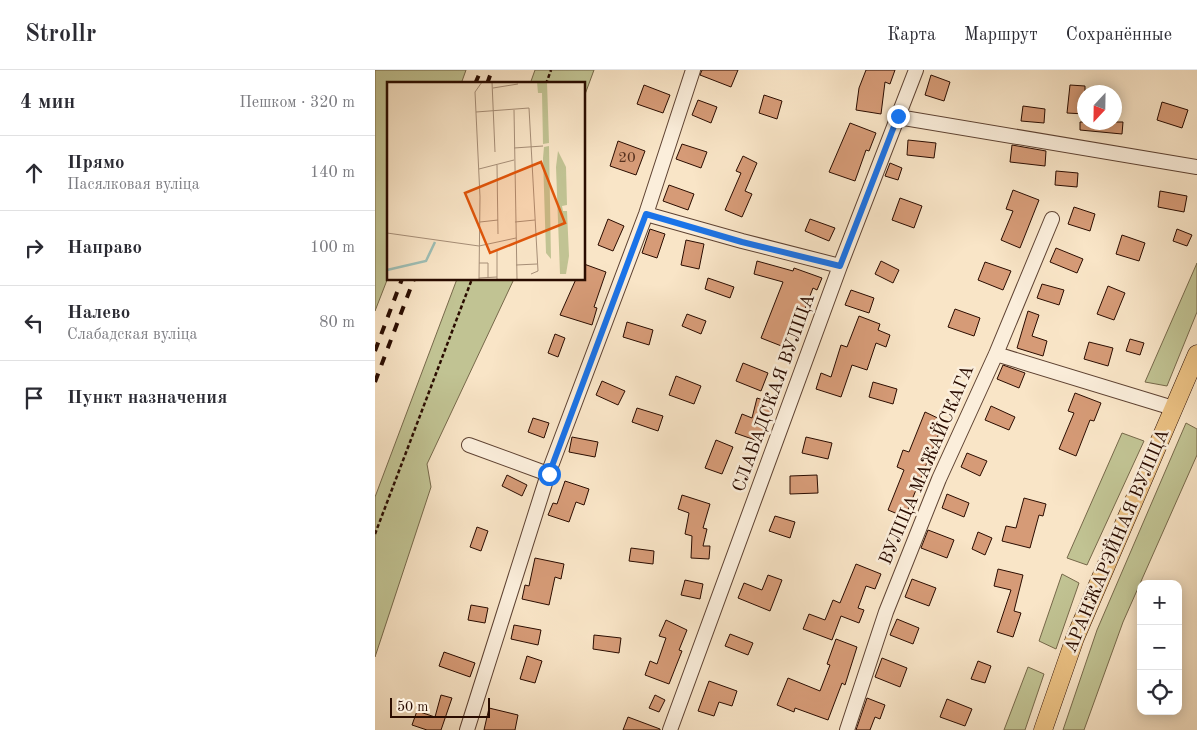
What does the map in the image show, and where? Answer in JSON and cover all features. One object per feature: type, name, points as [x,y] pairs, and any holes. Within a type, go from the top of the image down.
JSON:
[{"type":"main road","name":"АРАНЖАРЭЙНАЯ ВУЛІЦА","points":[[1043,730],[1075,638],[1197,354]]},
{"type":"street","points":[[467,730],[549,474],[646,214],[693,70]]},
{"type":"street","name":"СЛАБАДСКАЯ ВУЛІЦА","points":[[670,730],[840,266],[916,70]]},
{"type":"street","points":[[898,116],[1197,167]]},
{"type":"street","points":[[646,214],[742,242],[840,266]]},
{"type":"street","name":"ВУЛІЦА МАЖАЙСКАГА","points":[[847,730],[886,612],[939,479],[996,354],[1052,219]]},
{"type":"street","points":[[996,354],[1173,408]]},
{"type":"street","points":[[469,445],[549,474]]},
{"type":"path","points":[[547,82],[551,70]]},
{"type":"path","points":[[375,534],[472,280]]},
{"type":"green space","points":[[375,70],[466,70],[462,82],[387,82],[387,280],[375,311]]},
{"type":"green space","points":[[535,70],[594,70],[585,94],[585,82],[531,82]]},
{"type":"green space","points":[[1197,263],[1197,312],[1167,386],[1145,382]]},
{"type":"green space","points":[[457,280],[514,280],[427,464],[431,487],[375,657],[375,497]]},
{"type":"green space","points":[[1186,423],[1197,429],[1197,455],[1142,580],[1137,580],[1137,590],[1123,622],[1084,730],[1063,730],[1097,630]]},
{"type":"green space","points":[[1122,433],[1144,441],[1087,565],[1067,558]]},
{"type":"green space","points":[[1062,574],[1079,583],[1056,649],[1039,641]]},
{"type":"green space","points":[[1028,667],[1044,674],[1025,730],[1004,730]]},
{"type":"building","points":[[702,70],[738,70],[731,87],[700,75]]},
{"type":"building","points":[[866,70],[895,70],[890,84],[885,82],[881,114],[856,110],[859,88]]},
{"type":"building","points":[[931,75],[950,82],[944,101],[925,95]]},
{"type":"building","points":[[644,85],[670,95],[663,113],[637,104]]},
{"type":"building","points":[[1070,85],[1077,85],[1077,114],[1067,113]]},
{"type":"building","points":[[764,95],[782,101],[777,119],[759,113]]},
{"type":"building","points":[[698,100],[717,107],[711,123],[692,115]]},
{"type":"building","points":[[1162,102],[1188,110],[1182,128],[1157,120]]},
{"type":"building","points":[[1023,106],[1045,109],[1044,123],[1021,121]]},
{"type":"building","points":[[1123,122],[1122,134],[1080,130],[1122,130]]},
{"type":"building","points":[[850,123],[876,133],[869,151],[866,150],[855,181],[829,172]]},
{"type":"building","points":[[908,140],[936,143],[934,158],[907,155]]},
{"type":"building","points":[[618,141],[645,151],[636,175],[610,166]]},
{"type":"building","points":[[682,144],[707,152],[701,168],[676,159]]},
{"type":"building","points":[[1012,145],[1046,151],[1045,166],[1010,162]]},
{"type":"building","points":[[743,156],[757,163],[745,191],[752,194],[742,217],[725,210],[741,173],[736,171]]},
{"type":"building","points":[[890,163],[902,168],[898,180],[885,176]]},
{"type":"building","points":[[1056,171],[1078,173],[1077,187],[1055,185]]},
{"type":"building","points":[[669,185],[694,194],[688,210],[663,201]]},
{"type":"building","points":[[1013,190],[1039,200],[1020,248],[1001,240],[1013,211],[1006,209]]},
{"type":"building","points":[[1160,191],[1187,196],[1184,212],[1158,207]]},
{"type":"building","points":[[900,198],[922,206],[914,228],[892,220]]},
{"type":"building","points":[[1074,207],[1095,214],[1090,231],[1068,224]]},
{"type":"building","points":[[608,219],[624,226],[613,251],[598,245]]},
{"type":"building","points":[[810,219],[835,228],[829,241],[805,231]]},
{"type":"building","points":[[650,229],[665,234],[657,258],[642,253]]},
{"type":"building","points":[[1177,229],[1192,235],[1187,246],[1173,241]]},
{"type":"building","points":[[1122,235],[1145,243],[1139,261],[1116,254]]},
{"type":"building","points":[[686,240],[704,244],[699,269],[681,265]]},
{"type":"building","points":[[1056,248],[1083,259],[1077,273],[1050,262]]},
{"type":"building","points":[[757,261],[793,271],[794,268],[822,278],[817,290],[813,288],[801,319],[796,317],[784,347],[761,338],[783,282],[754,274]]},
{"type":"building","points":[[881,261],[899,270],[893,283],[875,274]]},
{"type":"building","points":[[985,262],[1011,271],[1003,290],[978,280]]},
{"type":"building","points":[[585,264],[606,272],[594,307],[597,308],[592,325],[560,315],[576,280],[585,280]]},
{"type":"building","points":[[708,278],[734,287],[730,298],[705,289]]},
{"type":"building","points":[[1042,284],[1064,290],[1059,305],[1037,298]]},
{"type":"building","points":[[1108,286],[1125,293],[1114,320],[1097,314]]},
{"type":"building","points":[[851,290],[874,298],[869,313],[845,305]]},
{"type":"building","points":[[955,309],[980,318],[974,336],[948,327]]},
{"type":"building","points":[[1028,311],[1039,315],[1032,336],[1047,341],[1043,356],[1017,348]]},
{"type":"building","points":[[687,314],[706,321],[701,334],[682,326]]},
{"type":"building","points":[[859,316],[880,324],[878,330],[890,335],[886,347],[876,343],[867,370],[852,365],[841,397],[816,389],[821,373],[831,377],[841,345],[847,347]]},
{"type":"building","points":[[627,322],[653,330],[649,345],[623,337]]},
{"type":"building","points":[[555,334],[565,338],[558,357],[548,353]]},
{"type":"building","points":[[1130,339],[1144,343],[1140,355],[1126,351]]},
{"type":"building","points":[[1089,342],[1113,348],[1108,366],[1084,359]]},
{"type":"building","points":[[743,363],[768,373],[761,391],[736,381]]},
{"type":"building","points":[[1003,365],[1025,373],[1019,388],[997,379]]},
{"type":"building","points":[[676,376],[701,386],[694,404],[669,395]]},
{"type":"building","points":[[602,381],[625,391],[618,405],[596,395]]},
{"type":"building","points":[[873,382],[897,389],[893,404],[869,397]]},
{"type":"building","points":[[1075,393],[1101,403],[1094,421],[1090,420],[1076,456],[1059,449],[1074,413],[1068,411]]},
{"type":"building","points":[[757,398],[775,404],[761,442],[735,433],[742,414],[752,418]]},
{"type":"building","points":[[991,406],[1015,417],[1009,430],[985,420]]},
{"type":"building","points":[[637,408],[663,416],[658,431],[632,422]]},
{"type":"building","points":[[925,412],[944,421],[905,517],[888,510],[904,470],[897,467],[903,450],[909,452]]},
{"type":"building","points":[[533,418],[549,423],[544,438],[528,432]]},
{"type":"building","points":[[572,437],[598,442],[595,457],[569,452]]},
{"type":"building","points":[[806,437],[832,443],[828,459],[802,453]]},
{"type":"building","points":[[716,440],[733,447],[722,474],[705,468]]},
{"type":"building","points":[[967,453],[987,461],[980,476],[961,467]]},
{"type":"building","points":[[507,475],[527,485],[522,496],[502,486]]},
{"type":"building","points":[[817,475],[818,493],[790,494],[790,476]]},
{"type":"building","points":[[565,481],[589,489],[584,505],[576,502],[569,522],[548,515],[553,503],[557,504]]},
{"type":"building","points":[[947,494],[969,503],[964,517],[942,508]]},
{"type":"building","points":[[682,495],[710,504],[703,528],[707,529],[703,546],[710,546],[709,559],[691,558],[692,536],[685,534],[689,513],[678,509]]},
{"type":"building","points":[[1024,498],[1046,504],[1043,516],[1039,515],[1030,548],[1002,541],[1006,526],[1016,528]]},
{"type":"building","points":[[775,516],[795,522],[790,538],[769,531]]},
{"type":"building","points":[[477,527],[488,531],[481,551],[470,547]]},
{"type":"building","points":[[928,530],[954,540],[947,558],[921,548]]},
{"type":"building","points":[[978,532],[992,538],[985,555],[972,549]]},
{"type":"building","points":[[631,548],[654,551],[653,564],[629,561]]},
{"type":"building","points":[[535,558],[564,564],[561,579],[555,577],[549,605],[522,599],[525,585],[529,586]]},
{"type":"building","points":[[856,564],[881,574],[875,589],[866,586],[858,608],[864,610],[859,623],[841,616],[832,640],[803,629],[809,614],[825,620],[833,600],[840,603]]},
{"type":"building","points":[[998,569],[1023,575],[1014,611],[1021,613],[1013,637],[997,632],[1011,590],[994,586]]},
{"type":"building","points":[[768,575],[782,580],[770,611],[738,598],[744,583],[762,590]]},
{"type":"building","points":[[912,579],[936,588],[929,606],[905,597]]},
{"type":"building","points":[[685,580],[703,584],[700,599],[681,595]]},
{"type":"building","points":[[471,605],[488,608],[485,623],[468,620]]},
{"type":"building","points":[[897,619],[919,628],[913,644],[890,635]]},
{"type":"building","points":[[666,620],[687,630],[679,650],[682,651],[669,684],[645,675],[650,661],[657,664],[666,638],[659,636]]},
{"type":"building","points":[[514,625],[541,630],[538,645],[511,639]]},
{"type":"building","points":[[730,634],[753,643],[748,655],[725,646]]},
{"type":"building","points":[[594,635],[621,638],[619,653],[593,649]]},
{"type":"building","points":[[836,639],[857,647],[845,685],[842,683],[828,720],[795,708],[794,712],[777,705],[788,678],[820,691],[830,665],[827,664]]},
{"type":"building","points":[[444,652],[475,663],[470,677],[439,666]]},
{"type":"building","points":[[527,656],[542,661],[535,683],[520,679]]},
{"type":"building","points":[[882,658],[907,668],[900,687],[875,677]]},
{"type":"building","points":[[978,661],[991,666],[985,683],[971,679]]},
{"type":"building","points":[[709,681],[737,691],[732,706],[719,702],[714,716],[698,711]]},
{"type":"building","points":[[441,695],[452,698],[441,730],[427,730],[412,725],[417,711],[435,717]]},
{"type":"building","points":[[655,695],[665,700],[659,712],[649,708]]},
{"type":"building","points":[[867,698],[885,705],[880,719],[875,717],[870,730],[856,730]]},
{"type":"building","points":[[947,699],[972,709],[965,726],[940,717]]},
{"type":"building","points":[[489,708],[518,715],[515,730],[484,730]]},
{"type":"building","points":[[628,717],[660,729],[660,730],[623,730]]},
{"type":"railway","points":[[476,82],[481,70]]},
{"type":"railway","points":[[488,82],[492,70]]},
{"type":"railway","points":[[375,351],[402,280]]},
{"type":"railway","points":[[375,382],[414,280]]},
{"type":"route","points":[[549,474],[646,214],[742,242],[840,266],[898,116]]}]
